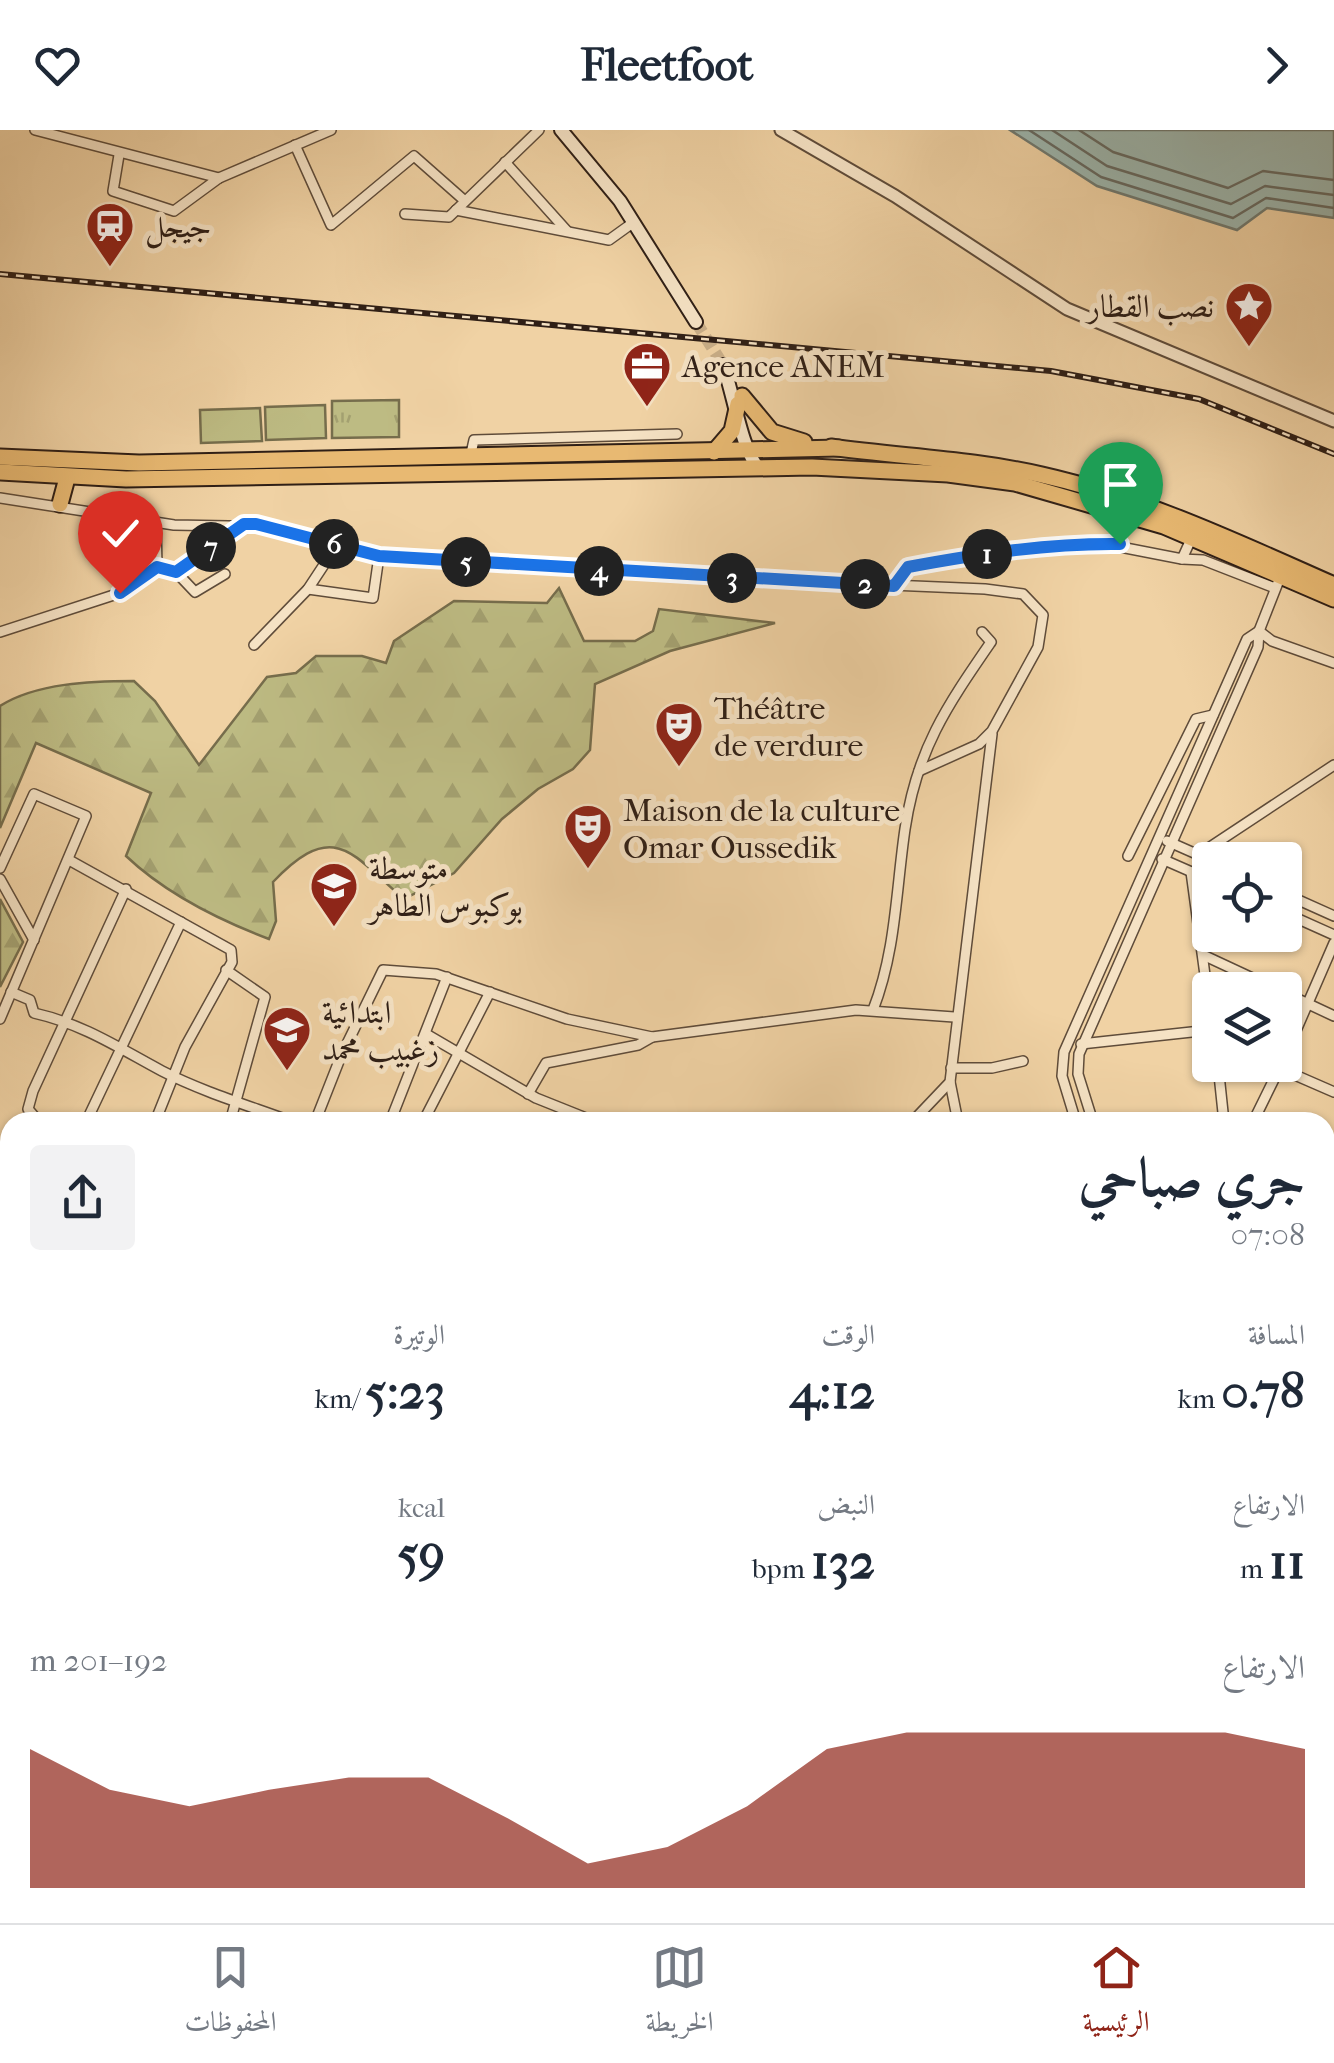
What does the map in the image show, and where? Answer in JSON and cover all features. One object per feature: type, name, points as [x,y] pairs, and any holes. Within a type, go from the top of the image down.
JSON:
[{"type":"highway","points":[[740,400],[780,437],[838,448],[920,454],[1044,476],[1161,511],[1334,585]]},
{"type":"highway","points":[[714,452],[732,432],[740,400]]},
{"type":"highway","points":[[0,472],[67,478],[628,470],[838,448]]},
{"type":"highway","points":[[0,457],[78,463],[714,452],[1015,483],[1093,503],[1192,537],[1278,582],[1334,599]]},
{"type":"highway","points":[[60,504],[67,478]]},
{"type":"main road","points":[[561,130],[634,222],[696,322]]},
{"type":"main road","points":[[740,400],[751,456]]},
{"type":"street","points":[[35,130],[120,156],[218,178]]},
{"type":"street","points":[[120,156],[113,191],[174,210],[218,178],[330,130]]},
{"type":"street","points":[[405,214],[449,217],[539,130]]},
{"type":"street","points":[[782,130],[894,196],[1067,309],[1334,421]]},
{"type":"street","points":[[295,145],[331,225],[414,156],[465,202]]},
{"type":"street","points":[[505,162],[569,233]]},
{"type":"street","points":[[456,210],[609,240],[634,222]]},
{"type":"street","points":[[470,458],[474,440],[676,434]]},
{"type":"street","points":[[0,498],[60,504],[156,522],[278,526],[379,556],[1016,592],[1042,610],[1041,640],[992,731],[979,744],[919,771]]},
{"type":"street","points":[[156,522],[157,567]]},
{"type":"street","points":[[176,572],[244,524]]},
{"type":"street","points":[[1182,559],[1192,537]]},
{"type":"street","points":[[894,586],[908,567],[1050,547],[1120,544],[1257,572]]},
{"type":"street","points":[[254,644],[308,589],[337,545]]},
{"type":"street","points":[[308,589],[373,598],[379,556]]},
{"type":"street","points":[[0,632],[120,593],[157,567],[176,572],[195,592],[224,574]]},
{"type":"street","points":[[1090,1112],[1078,1074],[1082,1045],[1258,647],[1259,630],[1278,582]]},
{"type":"street","points":[[1259,630],[1272,641],[1334,663]]},
{"type":"street","points":[[1073,1112],[1062,1076],[1070,1038],[1247,639],[1259,630]]},
{"type":"street","points":[[872,1010],[888,972],[904,830],[919,771],[933,727],[991,642],[982,632]]},
{"type":"street","points":[[1128,856],[1196,719],[1213,716]]},
{"type":"street","points":[[956,1112],[950,1082],[954,1017],[992,731]]},
{"type":"street","points":[[1212,842],[1334,765]]},
{"type":"street","points":[[0,868],[34,794],[86,816],[0,1019]]},
{"type":"street","points":[[1149,814],[1166,822]]},
{"type":"street","points":[[1180,825],[1192,849]]},
{"type":"street","points":[[1159,837],[1192,852]]},
{"type":"street","points":[[1152,854],[1192,872]]},
{"type":"street","points":[[69,860],[231,950],[232,962],[173,1076],[159,1112]]},
{"type":"street","points":[[1192,860],[1189,871],[1206,972]]},
{"type":"street","points":[[0,878],[34,940]]},
{"type":"street","points":[[33,1112],[29,1104],[126,890]]},
{"type":"street","points":[[1302,902],[1334,916]]},
{"type":"street","points":[[1302,921],[1334,935]]},
{"type":"street","points":[[91,1112],[181,922]]},
{"type":"street","points":[[1302,1016],[1334,943]]},
{"type":"street","points":[[1204,955],[1240,972]]},
{"type":"street","points":[[226,970],[265,996],[234,1112]]},
{"type":"street","points":[[319,1112],[340,1056],[382,971],[421,971],[447,977],[567,1020],[652,1037]]},
{"type":"street","points":[[394,1112],[447,977]]},
{"type":"street","points":[[12,992],[30,1000],[34,1013],[66,1020],[173,1076],[266,1112]]},
{"type":"street","points":[[428,1112],[462,1053],[490,992]]},
{"type":"street","points":[[1302,1002],[1334,1016]]},
{"type":"street","points":[[528,1094],[546,1064],[638,1044],[652,1037],[809,1014],[872,1010],[954,1017]]},
{"type":"street","points":[[1070,1038],[1082,1045],[1192,1032]]},
{"type":"street","points":[[426,1034],[528,1094],[572,1112]]},
{"type":"street","points":[[951,1068],[992,1068],[1023,1061]]},
{"type":"street","points":[[1302,1077],[1334,1092]]},
{"type":"street","points":[[922,1112],[950,1082]]},
{"type":"street","points":[[1220,1082],[1223,1112]]},
{"type":"street","points":[[1257,1112],[1271,1082]]},
{"type":"green space","points":[[399,400],[399,437],[332,438],[332,401]]},
{"type":"green space","points":[[325,405],[326,438],[266,440],[265,407]]},
{"type":"green space","points":[[260,408],[262,441],[201,443],[200,410]]},
{"type":"green space","points":[[559,588],[584,641],[635,641],[653,631],[659,609],[775,623],[670,651],[595,684],[590,750],[573,769],[538,789],[502,819],[454,873],[404,899],[356,857],[328,847],[294,862],[273,882],[276,921],[269,939],[250,931],[175,894],[126,856],[151,793],[36,743],[0,828],[0,706],[14,698],[65,685],[134,681],[155,701],[199,765],[267,677],[296,673],[316,656],[362,656],[386,663],[394,641],[454,601],[547,603]]},
{"type":"green space","points":[[0,899],[23,942],[0,987]]},
{"type":"water","points":[[1010,130],[1334,130],[1334,218],[1267,208],[1237,230],[1097,186]]},
{"type":"tunnel","points":[[696,322],[723,365]]},
{"type":"railway","points":[[0,274],[1051,371],[1199,399],[1334,454]]},
{"type":"place","name":"جيجل","points":[[110,268]]},
{"type":"place","name":"نصب القطار","points":[[1249,348]]},
{"type":"place","name":"Agence ANEM","points":[[647,408]]},
{"type":"place","name":"Théâtre de verdure","points":[[679,768]]},
{"type":"place","name":"Maison de la culture Omar Oussedik","points":[[588,870]]},
{"type":"place","name":"متوسطة بوكبوس الطاهر","points":[[334,928]]},
{"type":"place","name":"ابتدائية زغبيب محمد","points":[[287,1072]]},
{"type":"route","points":[[120,593],[150,576],[157,567],[176,572],[244,524],[278,526],[379,556],[658,576],[894,586],[908,567],[1050,547],[1120,544]]}]
